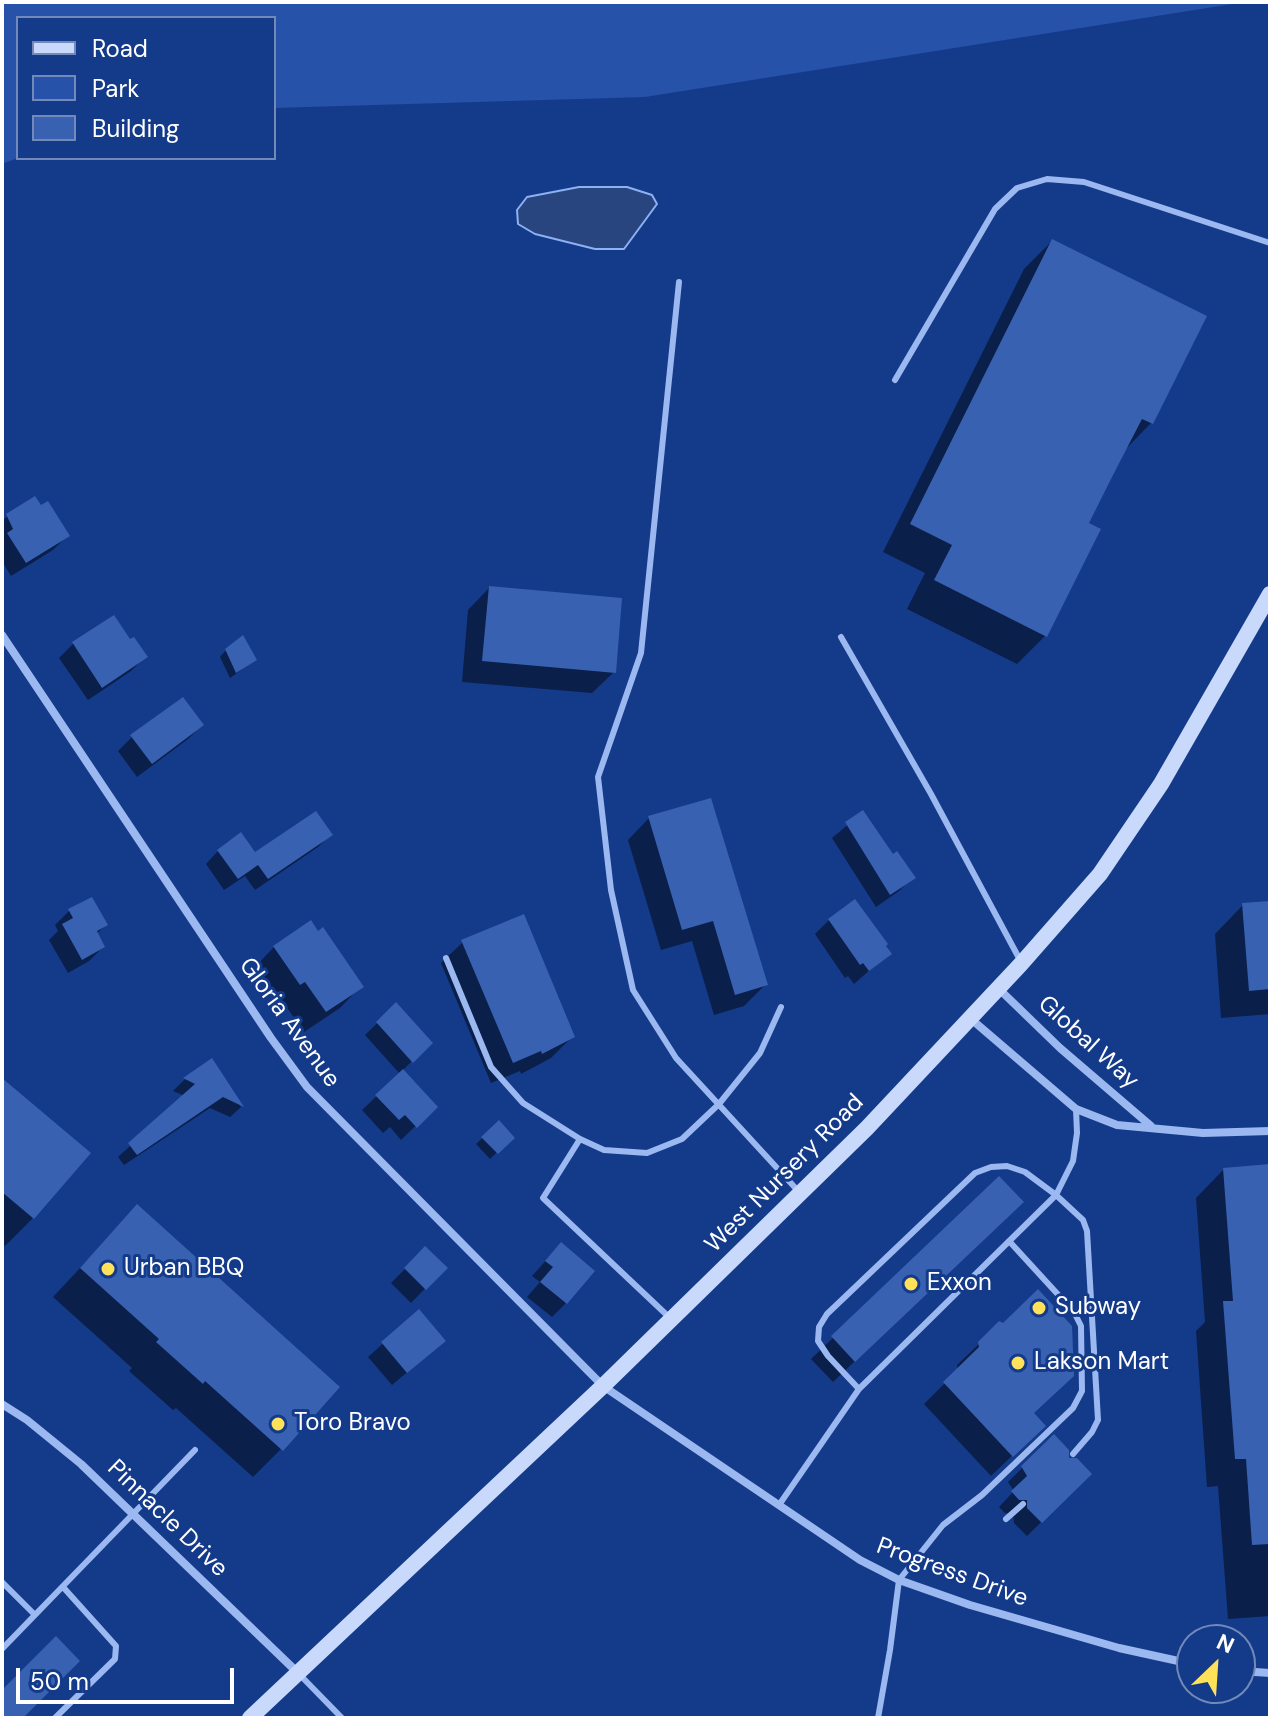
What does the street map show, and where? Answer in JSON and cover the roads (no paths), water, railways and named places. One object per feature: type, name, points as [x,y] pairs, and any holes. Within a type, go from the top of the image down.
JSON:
[{"type":"main road","name":"West Nursery Road","points":[[250,1718],[603,1386],[867,1128],[1021,964],[1100,874],[1161,784],[1270,594]]},
{"type":"street","name":"Gloria Avenue","points":[[2,635],[262,1025],[307,1087],[603,1386]]},
{"type":"street","name":"Global Way","points":[[998,988],[1060,1048],[1152,1127]]},
{"type":"street","name":"Global Way","points":[[971,1019],[1076,1109],[1117,1125],[1203,1133],[1270,1131]]},
{"type":"street","name":"Progress Drive","points":[[603,1386],[860,1560],[899,1580],[970,1605],[1103,1644],[1176,1660]]},
{"type":"street","name":"Pinnacle Drive","points":[[2,1404],[81,1464],[297,1672]]},
{"type":"lane","points":[[895,380],[995,209],[1017,188],[1047,179],[1084,182],[1270,243]]},
{"type":"lane","points":[[679,282],[641,653],[598,777],[611,890],[633,990],[676,1058],[800,1193]]},
{"type":"lane","points":[[841,637],[931,794],[1021,964]]},
{"type":"lane","points":[[446,958],[491,1067],[523,1103],[580,1139],[604,1150],[647,1153],[682,1139],[719,1104],[760,1053],[781,1007]]},
{"type":"lane","points":[[779,1505],[859,1389],[1056,1195],[1073,1161],[1076,1109]]},
{"type":"lane","points":[[580,1139],[543,1198],[671,1319]]},
{"type":"lane","points":[[859,1389],[818,1341],[819,1327],[827,1314],[975,1173],[991,1167],[1007,1166],[1025,1172],[1056,1195],[1083,1220],[1087,1231],[1098,1420],[1073,1454]]},
{"type":"lane","points":[[878,1718],[899,1580],[943,1525],[982,1495],[1073,1408],[1082,1391],[1081,1326],[1078,1319],[1009,1241]]},
{"type":"lane","points":[[2,1649],[195,1450]]},
{"type":"lane","points":[[1006,1519],[1023,1504]]},
{"type":"lane","points":[[2,1582],[35,1615]]},
{"type":"lane","points":[[55,1718],[115,1659],[116,1646],[63,1587]]},
{"type":"lane","points":[[297,1672],[342,1718]]},
{"type":"place","name":"Urban BBQ","points":[[108,1269]]},
{"type":"place","name":"Exxon","points":[[911,1284]]},
{"type":"place","name":"Subway","points":[[1039,1308]]},
{"type":"place","name":"Lakson Mart","points":[[1018,1363]]},
{"type":"place","name":"Toro Bravo","points":[[278,1424]]}]
